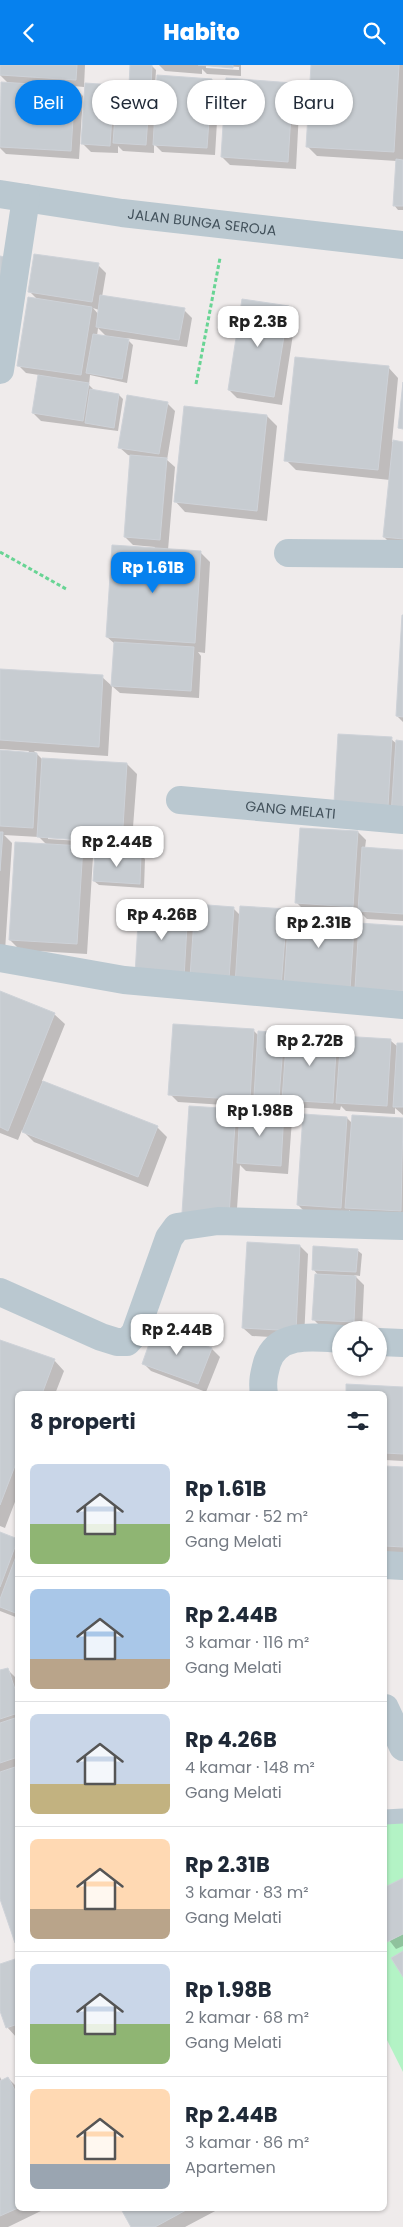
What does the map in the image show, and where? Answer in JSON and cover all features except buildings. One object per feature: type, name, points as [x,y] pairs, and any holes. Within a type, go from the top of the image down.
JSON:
[{"type":"street","name":"JALAN BUNGA SEROJA","points":[[0,194],[226,226],[403,245]]},
{"type":"street","points":[[0,370],[26,198]]},
{"type":"street","points":[[288,553],[403,554]]},
{"type":"street","name":"GANG MELATI","points":[[180,799],[403,820]]},
{"type":"street","points":[[0,958],[124,980],[403,1005]]},
{"type":"street","points":[[0,1292],[101,1337],[117,1342],[127,1342],[135,1333],[170,1238],[177,1227],[218,1221],[403,1226]]},
{"type":"street","points":[[263,1391],[262,1383],[265,1371],[273,1351],[279,1345],[291,1340],[309,1337],[332,1338]]},
{"type":"street","points":[[387,1342],[403,1343]]},
{"type":"street","points":[[387,1565],[403,1566]]},
{"type":"street","points":[[387,1712],[403,1747]]},
{"type":"lane","points":[[387,1817],[403,1816]]},
{"type":"path","points":[[196,384],[226,226]]},
{"type":"path","points":[[0,552],[68,590]]},
{"type":"green space","points":[[387,1813],[403,1814],[403,2072],[387,2040]]}]
